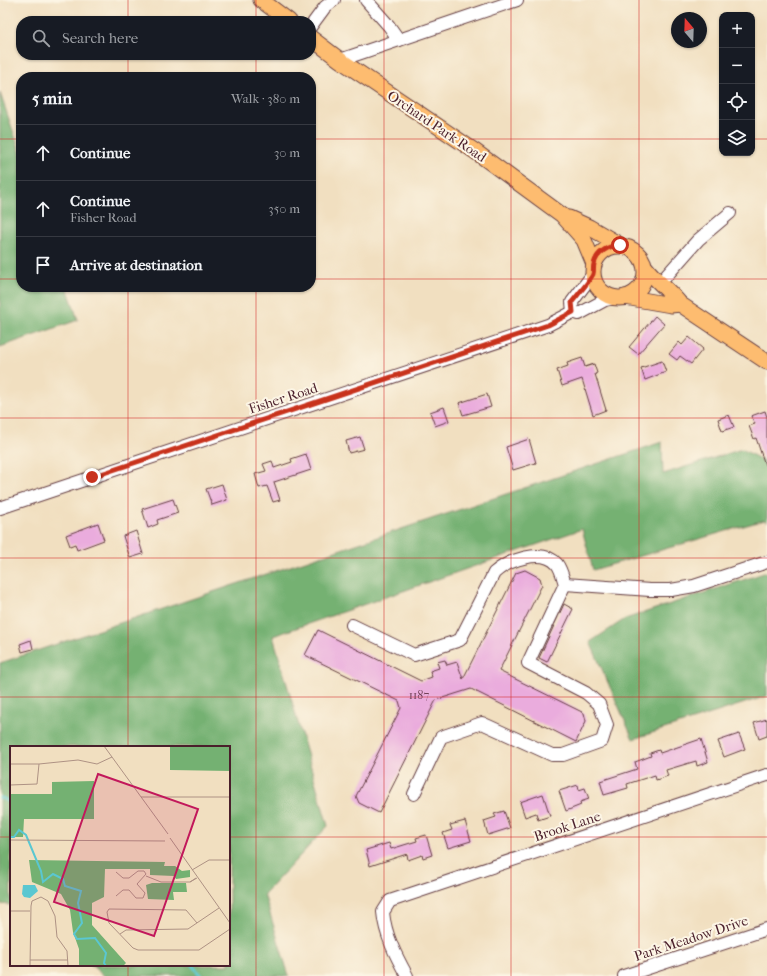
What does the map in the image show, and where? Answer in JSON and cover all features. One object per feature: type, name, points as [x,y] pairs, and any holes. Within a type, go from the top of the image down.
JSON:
[{"type":"main road","points":[[261,0],[282,16]]},
{"type":"main road","name":"Orchard Park Road","points":[[316,42],[340,60],[476,152],[562,215],[589,227],[620,245]]},
{"type":"main road","name":"Orchard Park Road","points":[[562,215],[584,240],[594,269]]},
{"type":"main road","points":[[620,297],[637,292],[646,277],[646,268],[638,252],[620,245],[605,249],[599,255],[594,269],[594,280],[604,293],[620,297],[671,305],[680,304]]},
{"type":"main road","points":[[646,268],[680,304],[767,362]]},
{"type":"street","points":[[316,19],[325,7],[334,0]]},
{"type":"street","points":[[366,0],[399,40]]},
{"type":"street","points":[[340,60],[516,0]]},
{"type":"street","points":[[660,283],[698,240],[730,213]]},
{"type":"street","points":[[573,312],[572,302],[594,269]]},
{"type":"street","name":"Fisher Road","points":[[0,508],[548,325],[573,312],[578,314],[605,300],[620,297]]},
{"type":"street","points":[[352,625],[414,655],[460,640],[494,573],[502,566],[528,557],[543,556],[558,564],[565,584],[528,663],[586,693],[599,704],[607,725],[602,741],[563,755],[552,755],[482,722],[441,737],[414,794]]},
{"type":"street","points":[[565,584],[650,590],[682,589],[767,562]]},
{"type":"street","name":"Brook Lane","points":[[408,976],[396,954],[384,926],[383,912],[390,901],[767,775]]},
{"type":"street","name":"Park Meadow Drive","points":[[624,976],[767,928]]},
{"type":"green space","points":[[0,93],[16,139],[16,292],[69,292],[78,320],[0,347]]},
{"type":"green space","points":[[662,442],[663,474],[742,449],[767,463],[767,522],[764,520],[593,570],[582,529],[273,636],[328,826],[264,894],[289,976],[104,976],[92,966],[230,966],[230,746],[10,746],[10,905],[0,904],[0,663]]},
{"type":"green space","points":[[767,572],[767,696],[633,739],[590,642],[625,619]]},
{"type":"building","points":[[655,316],[664,324],[638,354],[629,347]]},
{"type":"building","points":[[689,337],[703,349],[691,364],[680,356],[677,360],[669,354],[679,342],[682,345]]},
{"type":"building","points":[[582,358],[585,367],[594,364],[597,373],[595,374],[606,410],[593,415],[582,379],[562,386],[557,370],[568,366],[567,363]]},
{"type":"building","points":[[662,361],[666,372],[645,380],[641,368]]},
{"type":"building","points":[[487,394],[491,407],[463,415],[459,403]]},
{"type":"building","points":[[444,407],[449,421],[435,426],[430,412]]},
{"type":"building","points":[[765,411],[767,417],[767,465],[765,465],[756,438],[754,439],[749,426],[755,424],[751,416]]},
{"type":"building","points":[[729,415],[734,427],[722,431],[718,419]]},
{"type":"building","points":[[360,437],[364,449],[349,453],[346,441]]},
{"type":"building","points":[[529,439],[536,463],[513,470],[506,447]]},
{"type":"building","points":[[306,454],[311,470],[274,482],[280,500],[273,502],[267,486],[259,488],[255,474],[266,471],[263,464],[272,461],[274,468],[292,462],[291,459]]},
{"type":"building","points":[[222,484],[227,500],[212,505],[206,489]]},
{"type":"building","points":[[173,499],[178,513],[157,520],[158,524],[148,528],[142,509]]},
{"type":"building","points":[[98,523],[104,540],[77,550],[75,544],[70,546],[66,535]]},
{"type":"building","points":[[136,531],[143,554],[130,558],[123,536]]},
{"type":"building","points":[[525,570],[540,578],[542,585],[499,671],[584,713],[586,721],[576,742],[471,689],[436,700],[379,813],[359,803],[356,796],[401,708],[399,701],[305,655],[318,630],[421,681],[432,677],[430,671],[439,668],[437,662],[445,660],[447,665],[457,662],[463,679],[516,573]]},
{"type":"building","points":[[564,604],[573,609],[547,662],[539,658]]},
{"type":"building","points":[[31,640],[33,649],[22,652],[20,644]]},
{"type":"building","points":[[767,719],[767,736],[759,739],[754,723]]},
{"type":"building","points":[[739,734],[745,749],[724,757],[718,741]]},
{"type":"building","points":[[701,739],[708,762],[697,766],[696,761],[666,770],[668,776],[656,780],[655,775],[627,784],[628,788],[604,795],[600,781],[637,769],[635,762],[651,756],[650,753],[659,750],[660,753]]},
{"type":"building","points":[[578,785],[579,790],[585,788],[589,799],[580,802],[581,805],[566,811],[559,791]]},
{"type":"building","points":[[543,794],[550,816],[538,820],[536,813],[525,817],[520,802]]},
{"type":"building","points":[[504,811],[510,828],[488,835],[484,821],[496,817],[494,814]]},
{"type":"building","points":[[465,821],[471,841],[448,848],[443,833],[452,830],[450,825]]},
{"type":"building","points":[[426,835],[432,855],[423,858],[422,855],[408,860],[407,854],[370,866],[366,850],[389,843],[391,849],[417,841],[416,838]]},
{"type":"waterway","points":[[0,798],[10,802]]},
{"type":"waterway","points":[[193,966],[201,976]]},
{"type":"route","points":[[92,477],[548,325],[573,312],[572,302],[593,274],[594,262],[605,249],[620,245]]}]
